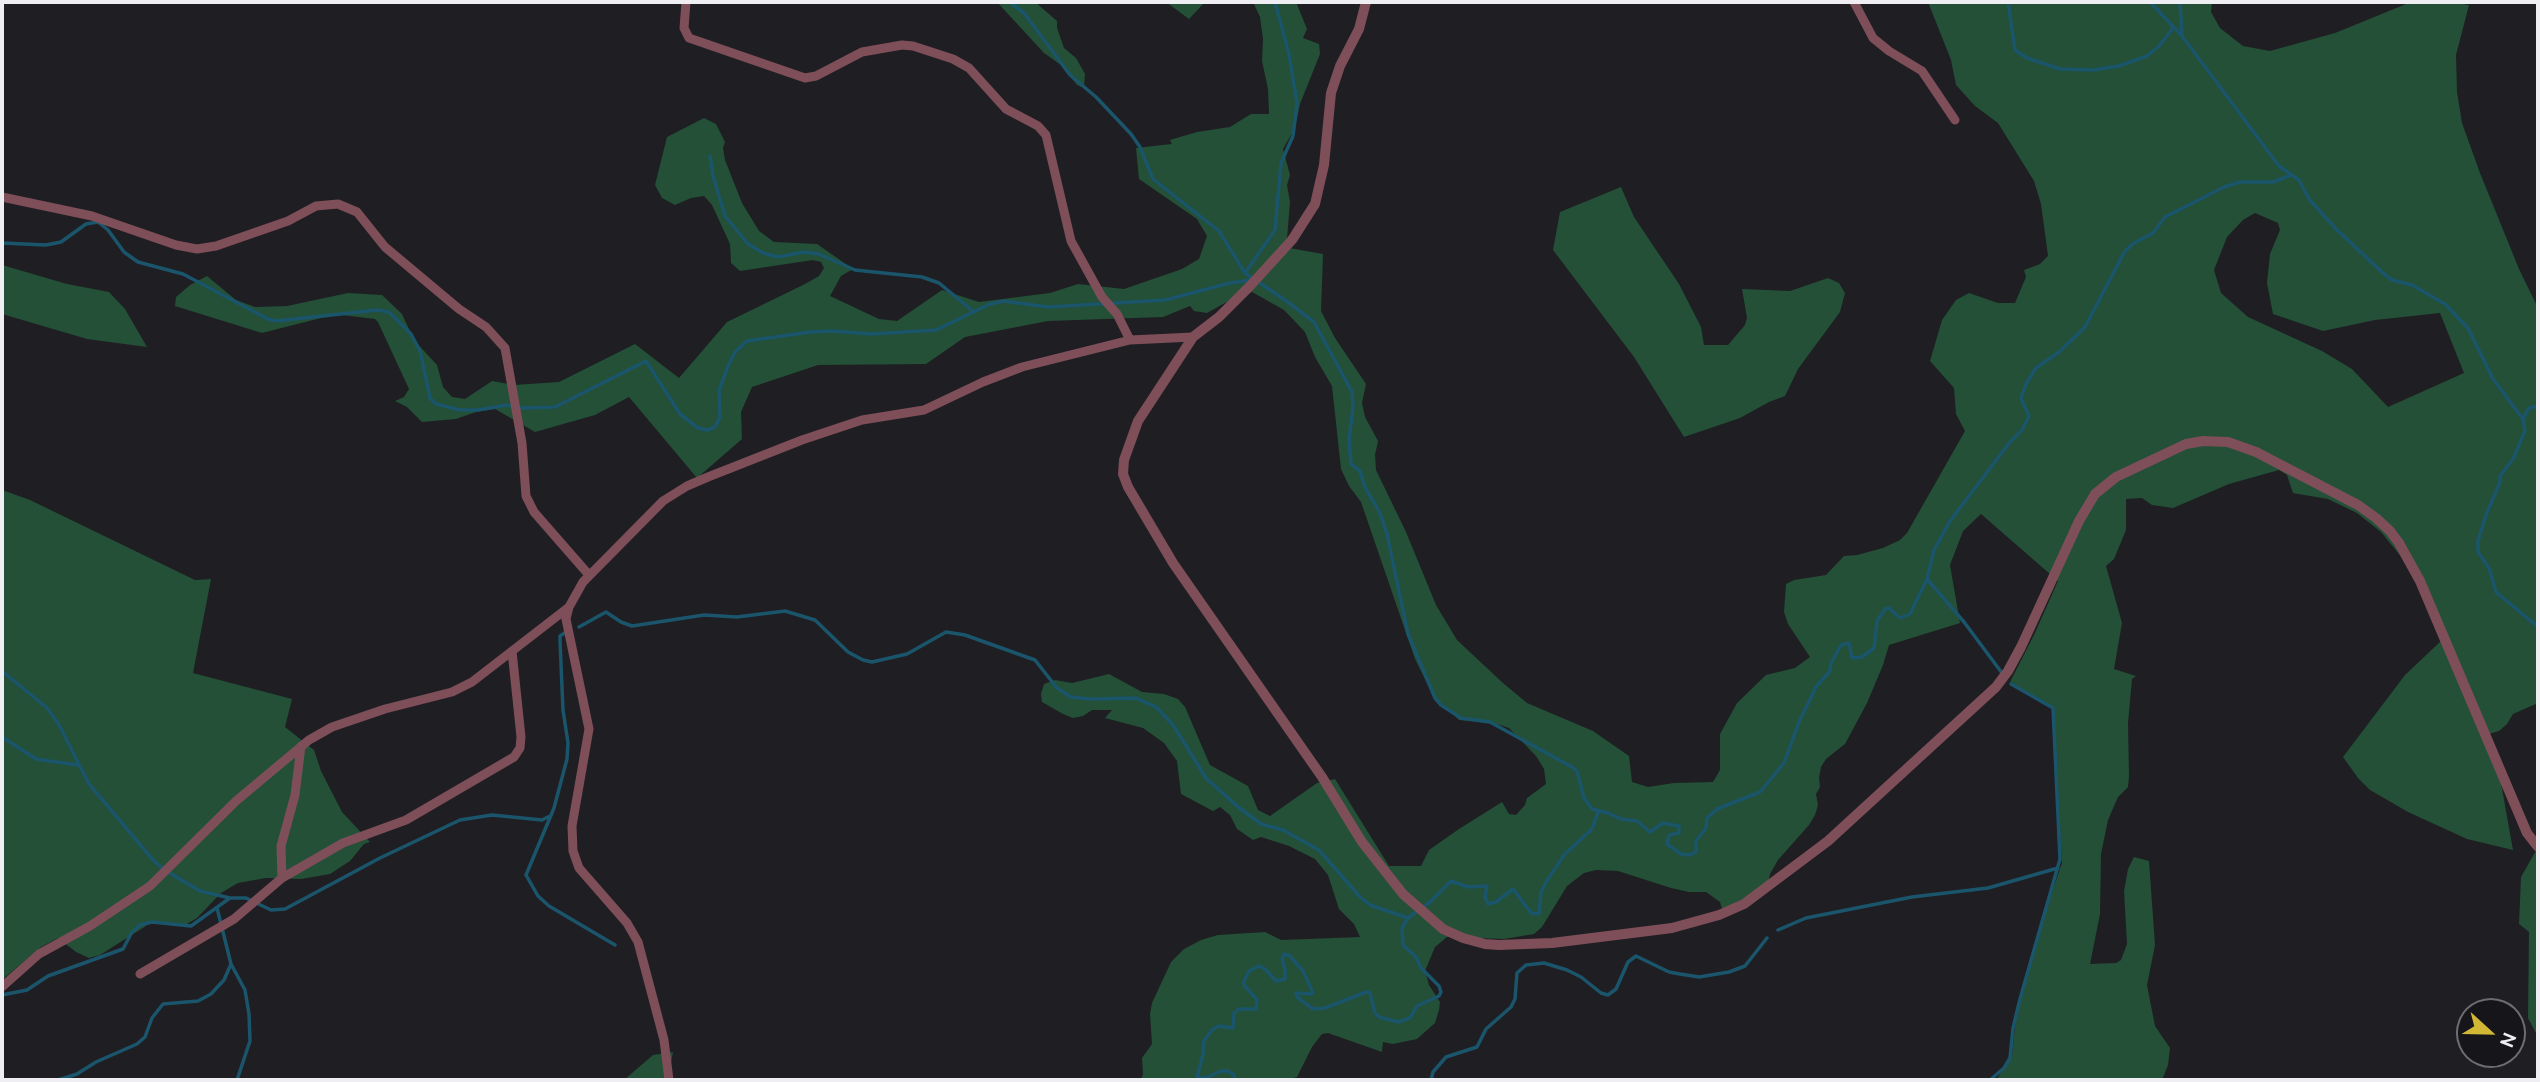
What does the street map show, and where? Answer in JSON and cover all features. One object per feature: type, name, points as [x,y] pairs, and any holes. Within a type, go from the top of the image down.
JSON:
[{"type":"street","points":[[686,2],[683,24],[689,38],[805,78],[816,76],[862,52],[902,45],[953,59],[969,68],[1006,109],[1038,126],[1046,135],[1071,242],[1102,297],[1117,314],[1130,340]]},
{"type":"street","points":[[1366,2],[1359,29],[1340,66],[1331,93],[1324,164],[1315,204],[1292,240],[1250,286],[1219,317],[1193,337],[1138,421],[1124,460],[1123,474],[1173,563],[1322,777],[1362,842],[1403,894],[1443,929],[1463,939],[1499,945],[1593,939],[1672,928],[1719,915],[1744,904],[1828,841],[1996,687],[2021,647],[2079,521],[2102,488],[2116,477],[2186,444],[2216,440],[2256,452],[2358,505],[2383,524],[2399,542],[2420,580],[2527,833],[2538,846]]},
{"type":"street","points":[[1854,2],[1873,38],[1922,71],[1955,120]]},
{"type":"street","points":[[2,197],[92,216],[176,245],[197,249],[216,246],[288,221],[316,206],[338,204],[357,212],[385,247],[459,309],[486,327],[505,348],[522,443],[526,496],[534,513],[589,575]]},
{"type":"street","points":[[2,987],[39,954],[90,926],[150,886],[236,801],[301,746],[332,727],[385,709],[452,692],[472,682],[569,607],[589,575],[663,501],[687,486],[802,440],[862,420],[923,410],[1022,367],[1130,340],[1193,337]]},
{"type":"street","points":[[569,607],[568,631],[589,729],[572,827],[573,851],[579,868],[627,923],[638,943],[664,1040],[669,1080]]},
{"type":"street","points":[[140,974],[234,919],[282,878],[343,842],[406,820],[514,757],[520,748],[521,737],[512,651]]},
{"type":"street","points":[[282,878],[282,846],[295,795],[301,746]]},
{"type":"green space","points":[[997,2],[1035,2],[1057,21],[1064,48],[1076,58],[1085,74],[1084,88],[1077,85],[1061,65],[1044,53]]},
{"type":"green space","points":[[1166,2],[1205,2],[1189,19]]},
{"type":"green space","points":[[1253,2],[1296,2],[1307,29],[1303,38],[1319,44],[1320,54],[1300,104],[1295,128],[1283,149],[1290,175],[1287,185],[1290,202],[1287,239],[1289,248],[1323,254],[1321,311],[1335,338],[1366,384],[1362,403],[1365,417],[1378,441],[1376,470],[1406,532],[1436,605],[1457,640],[1503,683],[1527,703],[1593,731],[1629,756],[1632,782],[1648,787],[1713,782],[1720,770],[1720,734],[1737,703],[1766,675],[1795,668],[1810,657],[1788,624],[1784,612],[1786,584],[1794,580],[1826,575],[1844,556],[1883,548],[1900,540],[1907,533],[1965,431],[1956,414],[1954,388],[1930,361],[1942,320],[1956,300],[1969,293],[1998,303],[2015,303],[2026,277],[2024,270],[2040,264],[2048,256],[2041,204],[2034,181],[1998,123],[1975,106],[1956,85],[1951,60],[1928,2],[2212,2],[2211,12],[2220,28],[2243,46],[2270,51],[2335,33],[2411,2],[2469,5],[2456,55],[2457,92],[2462,123],[2519,269],[2538,308],[2538,703],[2513,714],[2499,731],[2482,736],[2499,772],[2513,850],[2467,839],[2408,812],[2370,790],[2343,757],[2405,675],[2442,640],[2422,592],[2403,559],[2381,532],[2357,513],[2328,499],[2293,493],[2287,475],[2279,470],[2229,484],[2173,508],[2152,505],[2142,498],[2126,499],[2126,530],[2114,559],[2106,566],[2122,623],[2114,669],[2136,676],[2132,679],[2128,723],[2129,776],[2128,787],[2118,797],[2108,820],[2101,854],[2100,914],[2090,964],[2116,963],[2121,960],[2127,944],[2124,891],[2128,869],[2134,857],[2149,861],[2155,945],[2147,985],[2155,1026],[2170,1048],[2168,1065],[2162,1080],[1996,1080],[2012,1056],[2016,1017],[2046,909],[2062,863],[2052,709],[2010,682],[2058,581],[1981,514],[1963,531],[1950,565],[1960,623],[1889,645],[1867,703],[1845,744],[1826,759],[1821,767],[1815,815],[1778,860],[1770,874],[1767,889],[1722,909],[1720,902],[1706,892],[1671,888],[1618,871],[1596,870],[1584,873],[1567,886],[1542,927],[1534,934],[1504,939],[1447,937],[1435,947],[1425,971],[1429,985],[1440,1002],[1439,1010],[1435,1023],[1417,1039],[1393,1044],[1383,1042],[1382,1052],[1328,1033],[1322,1034],[1312,1047],[1297,1077],[1287,1080],[1141,1080],[1142,1058],[1152,1044],[1152,1003],[1171,962],[1184,949],[1218,935],[1265,932],[1281,940],[1360,937],[1354,924],[1339,909],[1328,875],[1315,859],[1289,846],[1261,837],[1253,840],[1237,829],[1230,815],[1220,807],[1213,811],[1181,794],[1177,761],[1164,743],[1143,728],[1105,718],[1112,710],[1092,710],[1073,718],[1063,714],[1042,702],[1044,684],[1055,680],[1072,683],[1109,674],[1142,692],[1164,694],[1178,699],[1185,707],[1210,765],[1248,786],[1258,810],[1270,816],[1317,783],[1335,779],[1389,866],[1421,866],[1429,850],[1459,829],[1502,802],[1509,814],[1516,815],[1525,805],[1527,798],[1546,784],[1544,769],[1536,756],[1509,728],[1459,720],[1433,695],[1415,659],[1361,502],[1341,469],[1332,386],[1315,357],[1305,332],[1284,310],[1252,292],[1239,295],[1207,313],[1194,311],[1190,306],[1163,317],[1048,321],[965,337],[926,364],[818,365],[752,387],[741,412],[742,439],[697,478],[629,397],[595,415],[535,432],[495,409],[456,419],[422,422],[407,407],[395,401],[404,397],[409,389],[375,319],[342,315],[262,333],[175,306],[176,297],[207,276],[236,300],[255,307],[287,306],[348,293],[382,295],[402,314],[414,340],[437,365],[443,387],[452,397],[465,399],[492,381],[514,385],[559,382],[635,344],[679,378],[727,322],[805,284],[819,276],[824,268],[821,262],[813,260],[740,271],[731,263],[730,244],[712,205],[704,196],[675,205],[662,198],[655,185],[667,137],[704,118],[716,124],[725,142],[725,160],[742,203],[759,231],[774,242],[817,244],[853,269],[841,276],[830,296],[879,319],[897,321],[942,290],[979,302],[1050,293],[1078,284],[1124,289],[1182,269],[1199,259],[1207,236],[1197,219],[1139,179],[1136,148],[1172,144],[1170,140],[1197,132],[1230,127],[1251,114],[1269,114],[1260,17]],"holes":[[[2255,213],[2278,223],[2280,230],[2270,254],[2267,283],[2273,314],[2323,331],[2375,320],[2440,313],[2464,373],[2388,407],[2352,369],[2322,351],[2248,317],[2221,293],[2214,270],[2227,237],[2243,220]]]},
{"type":"green space","points":[[1621,187],[1634,217],[1679,284],[1701,327],[1704,345],[1728,345],[1745,325],[1747,318],[1742,289],[1790,291],[1828,278],[1839,283],[1845,293],[1840,312],[1798,369],[1785,396],[1740,418],[1684,437],[1634,357],[1553,250],[1560,212]]},
{"type":"green space","points":[[2,265],[67,284],[109,292],[125,309],[147,347],[87,339],[2,314]]},
{"type":"green space","points":[[2,490],[30,500],[195,580],[211,579],[193,673],[292,699],[285,727],[314,750],[321,771],[342,812],[370,842],[364,844],[350,861],[330,874],[301,879],[266,878],[238,883],[221,893],[197,918],[185,925],[169,922],[149,924],[100,955],[89,958],[58,938],[41,947],[2,980]]},
{"type":"green space","points":[[2538,847],[2538,1037],[2528,1018],[2529,932],[2519,924],[2521,877]]},
{"type":"green space","points":[[673,1052],[668,1080],[624,1080],[653,1055]]},
{"type":"waterway","points":[[1010,2],[1024,13],[1070,75],[1096,97],[1131,134],[1140,147],[1153,179],[1219,231],[1245,273],[1314,322],[1352,392],[1349,440],[1351,464],[1360,471],[1365,487],[1380,513],[1408,634],[1435,698],[1461,718],[1490,722],[1572,767],[1577,771],[1584,798],[1592,809],[1621,819],[1637,821],[1650,832],[1663,823],[1679,826],[1679,833],[1669,835],[1667,844],[1681,854],[1690,855],[1696,852],[1696,841],[1706,828],[1707,818],[1717,809],[1760,792],[1784,763],[1799,722],[1816,687],[1830,671],[1831,663],[1841,645],[1849,643],[1852,658],[1862,657],[1874,648],[1877,621],[1885,609],[1889,608],[1900,618],[1910,614],[1927,579],[1934,550],[1950,521],[2022,430],[2029,416],[2021,398],[2026,384],[2036,368],[2059,352],[2085,327],[2125,251],[2153,233],[2165,217],[2224,187],[2240,182],[2273,182],[2291,175]]},
{"type":"waterway","points":[[1245,273],[1275,230],[1281,163],[1293,136],[1297,103],[1289,54],[1275,2]]},
{"type":"waterway","points":[[2008,2],[2015,50],[2027,58],[2060,69],[2093,70],[2119,66],[2147,56],[2173,28]]},
{"type":"waterway","points":[[2150,2],[2182,36],[2279,166],[2299,180],[2309,199],[2336,229],[2392,280],[2412,285],[2445,304],[2468,328],[2493,379],[2523,419],[2525,431],[2513,459],[2500,476],[2478,541],[2478,552],[2489,568],[2496,592],[2538,627]]},
{"type":"waterway","points":[[2180,2],[2182,35]]},
{"type":"waterway","points":[[710,156],[725,216],[748,244],[763,253],[778,257],[804,252],[819,254],[855,270],[922,277],[939,283],[974,312]]},
{"type":"waterway","points":[[2,243],[46,245],[61,242],[86,224],[98,222],[108,230],[124,252],[138,262],[183,274],[268,319],[276,321],[377,310],[389,312],[411,334],[420,351],[430,398],[436,404],[460,410],[507,405],[523,408],[555,407],[646,361],[680,414],[698,428],[708,430],[715,427],[720,417],[719,390],[729,364],[735,352],[747,341],[810,332],[872,334],[936,330],[990,304],[1004,301],[1048,307],[1165,300],[1252,280]]},
{"type":"waterway","points":[[2523,419],[2529,408],[2538,406]]},
{"type":"waterway","points":[[1927,579],[1964,622],[2002,673]]},
{"type":"waterway","points":[[579,627],[606,612],[632,626],[704,615],[737,617],[785,611],[815,620],[848,652],[872,662],[907,654],[946,632],[965,635],[1035,660],[1057,688],[1071,697],[1136,698],[1156,707],[1173,725],[1206,778],[1237,806],[1261,824],[1283,830],[1319,850],[1370,905],[1408,918]]},
{"type":"waterway","points":[[566,632],[560,636],[560,641],[567,759],[554,808],[526,875],[538,896],[549,906],[615,945]]},
{"type":"waterway","points":[[2,671],[47,708],[58,723],[89,784],[163,869],[200,891],[230,898],[246,898],[271,910],[285,909],[380,858],[460,820],[492,815],[542,820],[550,816]]},
{"type":"waterway","points":[[1990,1080],[2004,1068],[2010,1058],[2020,999],[2060,859],[2053,708],[2011,684]]},
{"type":"waterway","points":[[2,737],[36,759],[77,765]]},
{"type":"waterway","points":[[1235,1080],[1234,1075],[1228,1071],[1221,1071],[1206,1078],[1197,1077],[1204,1041],[1212,1030],[1219,1026],[1233,1028],[1234,1013],[1239,1009],[1256,1009],[1257,1000],[1244,985],[1249,971],[1259,966],[1276,981],[1285,979],[1282,959],[1284,954],[1289,955],[1303,971],[1313,993],[1296,993],[1297,997],[1313,1009],[1325,1008],[1366,992],[1370,993],[1375,1013],[1379,1017],[1398,1022],[1410,1018],[1417,1006],[1439,996],[1441,992],[1439,986],[1421,968],[1416,957],[1403,945],[1402,928],[1408,918],[1430,902],[1451,881],[1468,887],[1487,886],[1485,897],[1488,904],[1496,902],[1513,889],[1531,913],[1539,914],[1541,892],[1548,879],[1564,855],[1592,829],[1598,812]]},
{"type":"waterway","points":[[1778,930],[1806,918],[1912,897],[1988,888],[2058,868]]},
{"type":"waterway","points":[[2,995],[27,990],[48,976],[123,949],[132,932],[140,925],[152,922],[191,926],[230,898]]},
{"type":"waterway","points":[[217,908],[231,964],[245,990],[249,1014],[250,1041],[237,1080]]},
{"type":"waterway","points":[[1431,1080],[1433,1072],[1446,1057],[1477,1047],[1486,1029],[1511,1007],[1515,999],[1517,973],[1526,965],[1544,963],[1567,970],[1608,995],[1616,989],[1628,962],[1636,956],[1669,972],[1699,977],[1729,972],[1745,966],[1767,938]]},
{"type":"waterway","points":[[58,1080],[77,1074],[96,1062],[137,1044],[145,1037],[152,1018],[163,1004],[198,1001],[211,994],[224,980],[231,964]]}]
